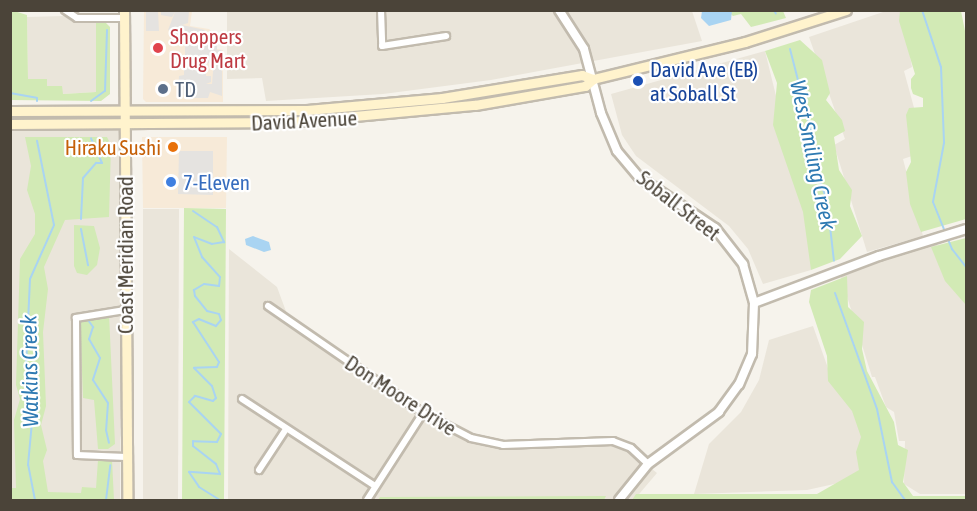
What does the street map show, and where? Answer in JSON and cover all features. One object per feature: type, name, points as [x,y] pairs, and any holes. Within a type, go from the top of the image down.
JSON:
[{"type":"main road","name":"David Avenue","points":[[10,124],[256,124],[400,114],[585,86],[593,79],[745,42],[846,10]]},
{"type":"main road","name":"Coast Meridian Road","points":[[124,14],[127,501]]},
{"type":"main road","name":"David Avenue","points":[[10,111],[125,112],[341,108],[442,98],[582,75],[593,79]]},
{"type":"street","points":[[65,10],[77,18],[124,14]]},
{"type":"street","points":[[381,10],[382,46],[446,36]]},
{"type":"street","name":"Soball Street","points":[[559,10],[579,40],[593,79],[601,113],[617,151],[639,177],[715,228],[743,264],[754,303],[752,354],[739,384],[719,412],[648,464],[619,501]]},
{"type":"street","points":[[754,303],[966,229]]},
{"type":"street","name":"Don Moore Drive","points":[[268,306],[423,413],[456,432],[487,443],[613,441],[631,448],[648,464]]},
{"type":"street","points":[[125,310],[76,318],[77,455],[126,457]]},
{"type":"street","points":[[242,399],[375,486]]},
{"type":"street","points":[[367,501],[423,413]]},
{"type":"street","points":[[259,470],[286,429]]},
{"type":"shaded area","points":[[144,11],[192,11],[190,26],[209,29],[217,36],[217,49],[223,50],[223,102],[146,102],[143,99]]},
{"type":"shaded area","points":[[146,11],[158,11],[159,31],[146,31]]},
{"type":"shaded area","points":[[161,11],[189,11],[188,23],[182,25],[205,30],[205,42],[199,42],[199,48],[203,50],[203,44],[217,44],[217,50],[222,50],[222,96],[210,92],[208,98],[190,98],[178,92],[179,76],[184,75],[184,67],[206,70],[206,76],[211,76],[211,82],[206,84],[212,84],[214,60],[210,58],[209,63],[190,63],[190,58],[185,58],[185,38],[191,36],[168,30],[175,12],[172,17],[161,15]]},
{"type":"shaded area","points":[[227,11],[692,11],[702,41],[491,80],[383,94],[266,101],[262,78],[227,79]]},
{"type":"shaded area","points":[[886,11],[902,11],[912,67],[904,71],[916,115],[918,154],[903,159],[923,236],[867,252],[834,145],[845,139],[809,37]]},
{"type":"shaded area","points":[[64,16],[75,23],[96,23],[96,92],[62,94],[62,86],[47,86],[47,79],[28,79],[27,17]]},
{"type":"shaded area","points":[[765,51],[812,243],[811,270],[763,284],[748,249],[729,226],[636,156],[622,135],[611,94]]},
{"type":"shaded area","points":[[10,130],[123,130],[120,500],[11,500]]},
{"type":"shaded area","points":[[142,137],[227,137],[226,208],[143,208]]},
{"type":"shaded area","points":[[179,151],[213,151],[213,195],[178,194]]},
{"type":"shaded area","points":[[143,209],[179,209],[178,500],[143,500]]},
{"type":"shaded area","points":[[936,243],[949,277],[966,305],[966,494],[920,494],[904,484],[905,441],[899,441],[894,412],[886,407],[875,377],[872,377],[840,274]]},
{"type":"shaded area","points":[[229,249],[277,287],[287,314],[423,413],[487,443],[619,443],[657,473],[634,500],[228,500]]},
{"type":"shaded area","points":[[813,326],[829,371],[852,407],[868,456],[866,477],[807,490],[694,494],[709,444],[741,412],[759,380],[769,340]]},
{"type":"green space","points":[[11,10],[27,15],[28,79],[47,79],[47,86],[62,86],[63,94],[96,92],[96,23],[106,23],[110,27],[110,94],[101,101],[11,100]]},
{"type":"green space","points":[[728,11],[783,11],[786,18],[751,27],[741,14],[733,16]]},
{"type":"green space","points":[[900,11],[961,11],[966,36],[966,219],[921,232],[910,204],[906,172],[911,162],[906,115],[909,108],[923,107],[923,98],[913,94],[911,88],[911,79],[915,74],[899,21]]},
{"type":"green space","points":[[800,40],[822,60],[830,93],[826,100],[842,120],[845,131],[834,137],[839,170],[852,190],[850,206],[862,236],[840,259],[811,270],[803,212],[773,125],[777,83],[765,51]]},
{"type":"green space","points":[[25,137],[107,137],[111,145],[109,217],[65,220],[44,267],[48,289],[43,332],[46,406],[41,425],[47,450],[43,461],[48,492],[81,493],[82,487],[96,488],[98,460],[112,460],[114,500],[11,500],[11,488],[16,488],[14,420],[20,399],[16,385],[20,259],[35,234],[35,214],[27,190],[31,166]]},
{"type":"green space","points":[[184,208],[226,209],[224,499],[312,500],[182,500]]},
{"type":"green space","points":[[74,225],[94,226],[100,248],[97,265],[87,275],[77,273],[74,266]]},
{"type":"green space","points":[[966,238],[966,305],[945,281],[931,247]]},
{"type":"green space","points":[[847,276],[848,307],[864,322],[862,349],[867,371],[894,422],[898,445],[908,450],[903,482],[913,496],[966,496],[966,500],[632,500],[636,494],[817,494],[859,470],[856,452],[861,437],[852,411],[828,381],[827,356],[809,302],[811,290]]},
{"type":"green space","points":[[109,314],[115,444],[108,449],[98,449],[94,400],[83,398],[80,321],[82,316]]},
{"type":"green space","points":[[606,496],[604,500],[378,500],[380,497]]},
{"type":"water","points":[[732,10],[731,20],[709,26],[701,18],[702,11]]},
{"type":"water","points":[[253,236],[269,242],[271,250],[264,252],[246,245],[245,239]]},
{"type":"waterway","name":"West Smiling Creek","points":[[774,10],[776,14]]},
{"type":"waterway","points":[[922,10],[941,67],[944,143],[933,202],[952,249],[966,267]]},
{"type":"waterway","points":[[91,101],[105,91],[107,30]]},
{"type":"waterway","name":"West Smiling Creek","points":[[790,49],[811,131],[811,158],[827,200],[834,261]]},
{"type":"waterway","name":"Watkins Creek","points":[[10,93],[37,98],[37,101]]},
{"type":"waterway","points":[[81,219],[83,178],[96,163],[102,163],[91,138]]},
{"type":"waterway","name":"Watkins Creek","points":[[35,500],[28,465],[32,422],[26,367],[30,279],[54,225],[37,141]]},
{"type":"waterway","points":[[193,211],[217,227],[224,242],[212,244],[194,237],[202,257],[220,277],[219,286],[204,284],[194,290],[195,296],[207,311],[219,314],[221,320],[216,326],[199,319],[193,322],[219,362],[217,367],[194,368],[212,386],[216,398],[213,401],[195,396],[189,402],[221,434],[217,442],[193,441],[193,446],[216,464],[220,474],[189,472],[199,487],[220,500]]},
{"type":"waterway","points":[[81,229],[88,265]]},
{"type":"waterway","name":"West Smiling Creek","points":[[835,293],[877,409],[892,482],[905,500]]},
{"type":"waterway","points":[[88,320],[93,327],[89,339],[100,358],[93,380],[108,403],[106,430],[109,443]]},
{"type":"waterway","points":[[106,500],[110,465]]},
{"type":"place","name":"Shoppers Drug Mart","points":[[158,48]]},
{"type":"place","name":"David Ave (EB) at Soball St","points":[[638,81]]},
{"type":"place","name":"TD","points":[[163,89]]},
{"type":"place","name":"Hiraku Sushi","points":[[173,147]]},
{"type":"place","name":"7-Eleven","points":[[171,182]]}]
